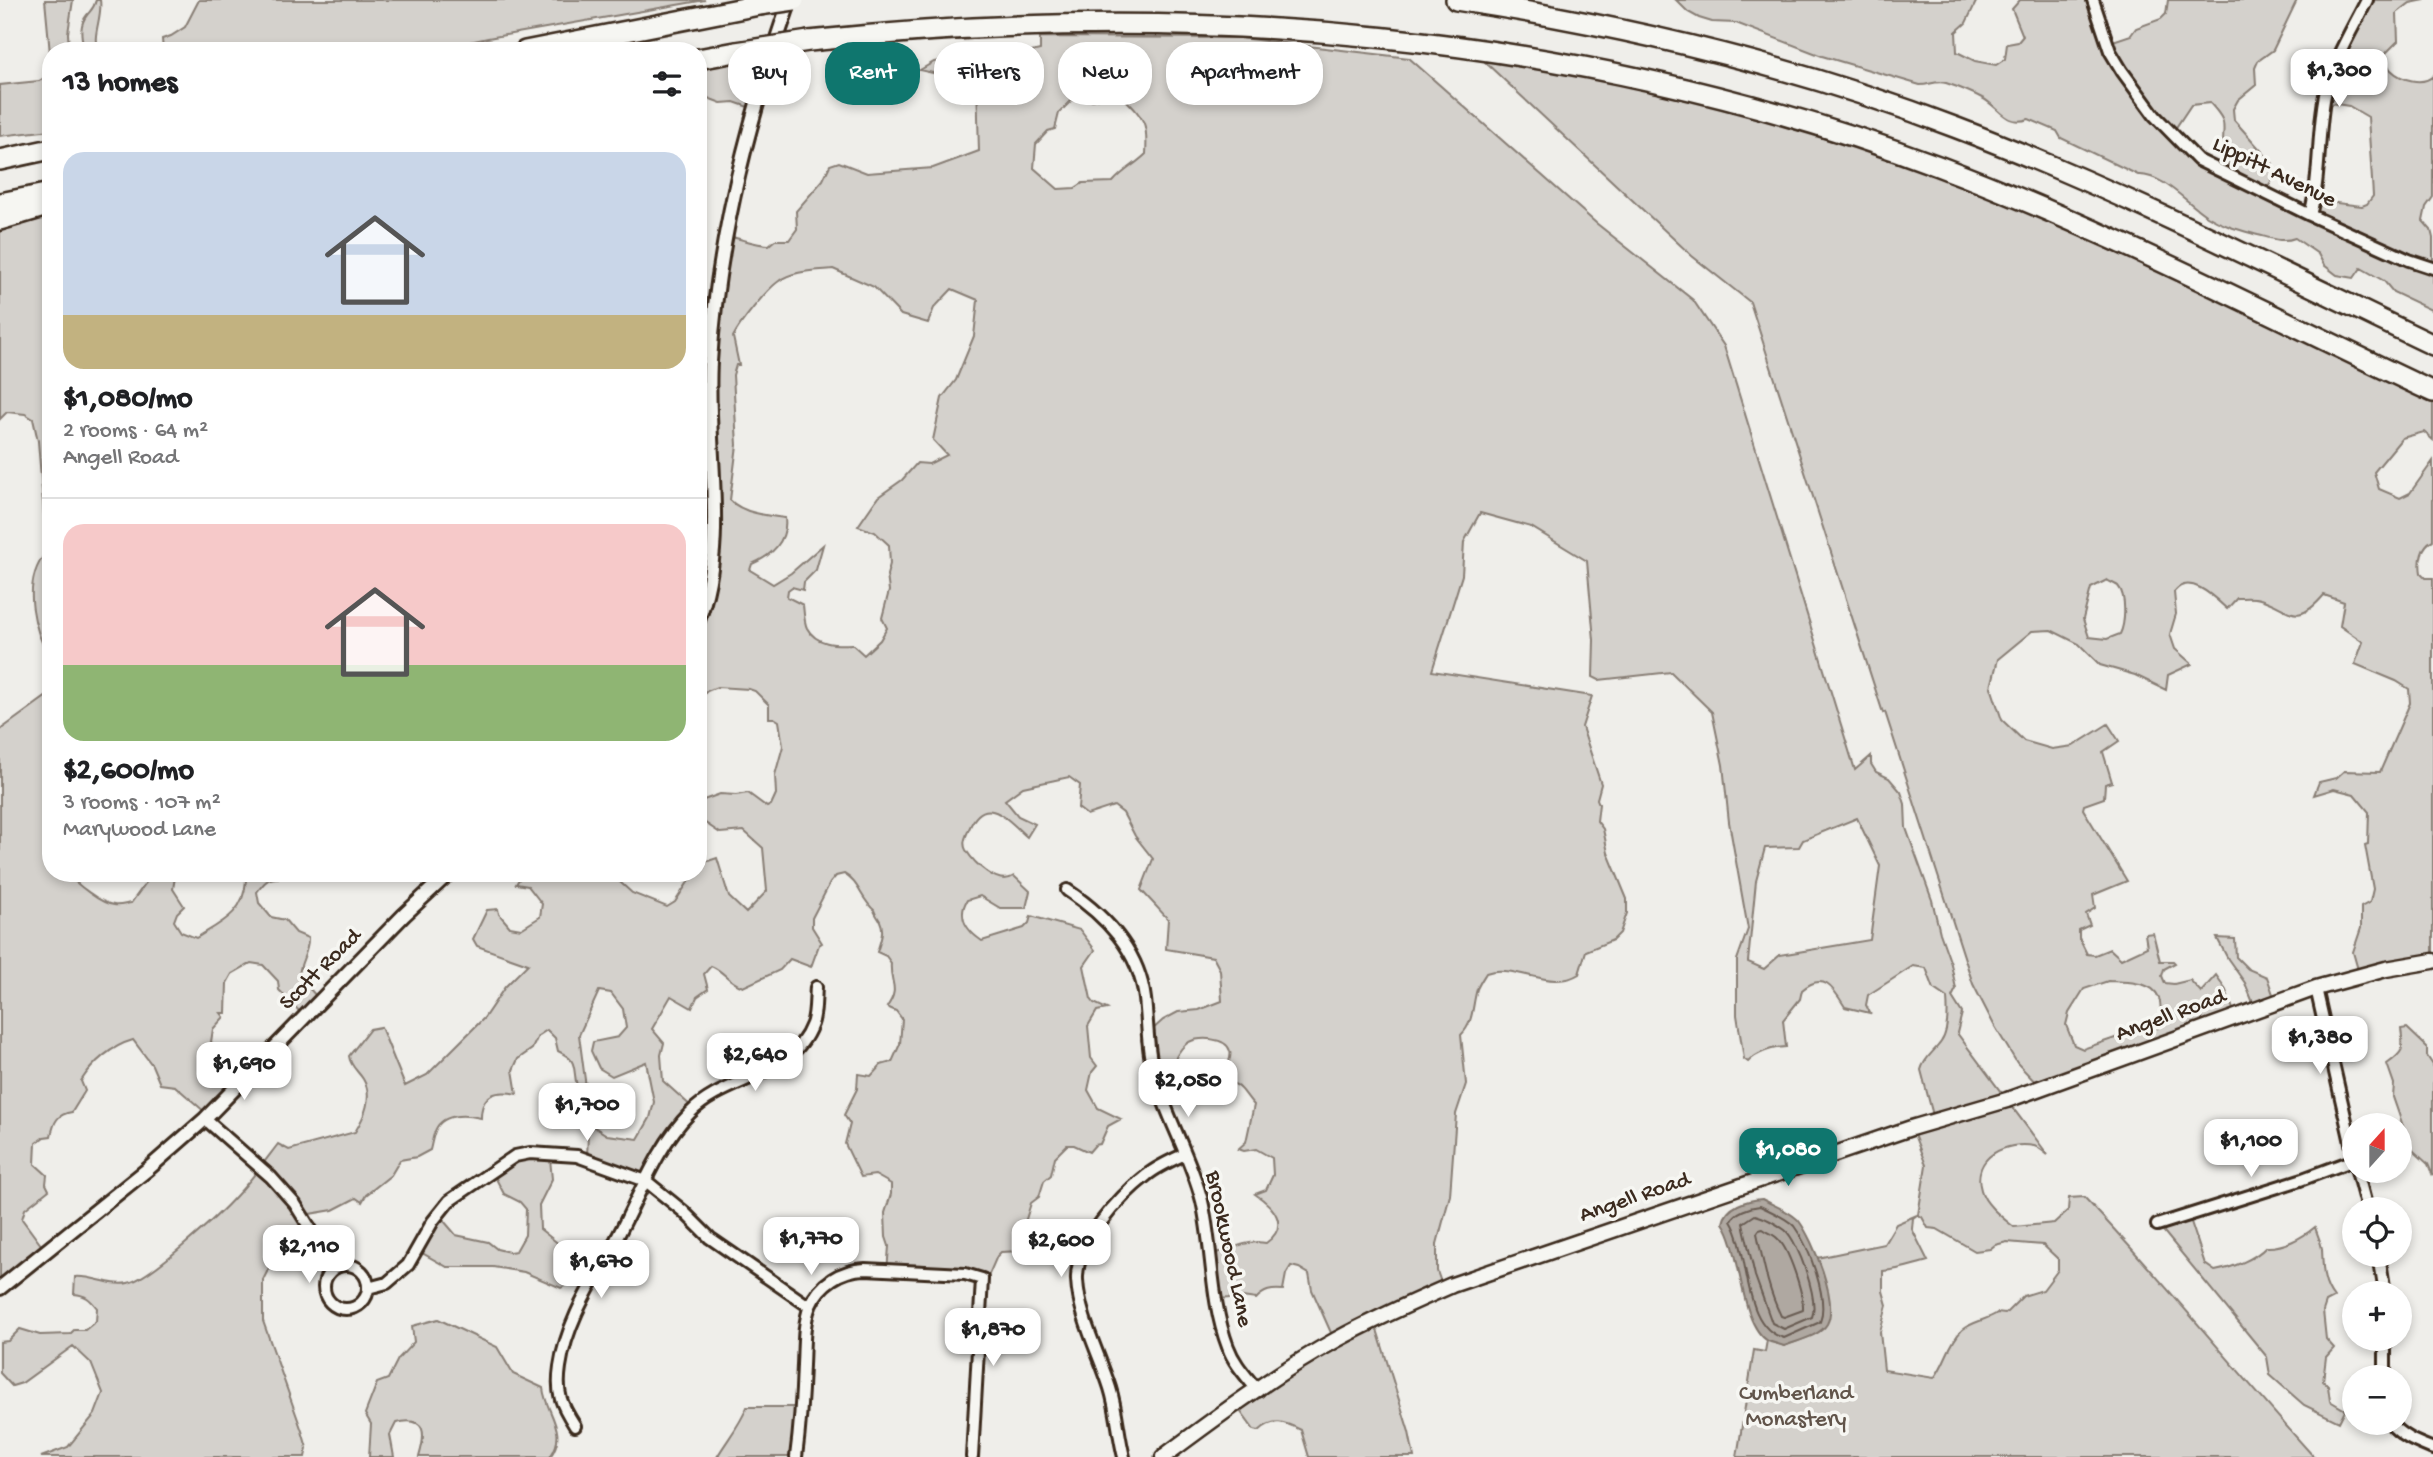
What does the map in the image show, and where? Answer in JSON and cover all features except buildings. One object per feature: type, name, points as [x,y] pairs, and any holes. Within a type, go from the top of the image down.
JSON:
[{"type":"highway","points":[[571,42],[792,0]]},
{"type":"highway","points":[[1456,0],[1585,22],[1706,49],[1813,79],[1920,114],[2104,189],[2433,345]]},
{"type":"highway","points":[[707,57],[886,32],[1108,19],[1328,28],[1438,40],[1619,72],[1797,119],[1971,179],[2107,237],[2433,392]]},
{"type":"highway","points":[[0,150],[42,148]]},
{"type":"highway","points":[[0,160],[42,149]]},
{"type":"highway","points":[[0,203],[42,195]]},
{"type":"highway","points":[[0,220],[42,208]]},
{"type":"main road","name":"Angell Road","points":[[1163,1457],[1334,1341],[1390,1312],[1452,1285],[1911,1128],[2018,1096],[2316,988],[2386,969],[2433,961]]},
{"type":"street","points":[[707,587],[711,573],[713,505],[710,365],[717,292],[737,183],[764,76],[792,0]]},
{"type":"street","name":"Lippitt Avenue","points":[[2093,0],[2110,51],[2122,71],[2155,116],[2189,153],[2212,169],[2409,260],[2433,268]]},
{"type":"street","points":[[2310,215],[2315,195],[2323,106],[2328,82],[2367,0]]},
{"type":"street","name":"Scott Road","points":[[0,1287],[148,1169],[205,1119],[439,882]]},
{"type":"street","name":"Brookwood Lane","points":[[1067,890],[1098,911],[1117,933],[1140,976],[1145,996],[1154,1076],[1201,1201],[1216,1304],[1228,1349],[1258,1391]]},
{"type":"street","points":[[575,1426],[561,1403],[560,1367],[564,1346],[580,1304],[646,1181],[667,1143],[692,1110],[724,1089],[763,1074],[785,1061],[811,1025],[816,987]]},
{"type":"street","points":[[2316,988],[2344,1113]]},
{"type":"street","points":[[205,1119],[271,1177],[295,1204],[335,1268]]},
{"type":"street","points":[[368,1288],[387,1283],[398,1276],[449,1201],[515,1156],[530,1153],[577,1156],[646,1181],[683,1211],[710,1238],[810,1307]]},
{"type":"street","points":[[1124,1457],[1110,1389],[1080,1299],[1078,1265],[1097,1230],[1117,1203],[1148,1174],[1185,1154]]},
{"type":"street","points":[[2157,1225],[2300,1180],[2342,1163]]},
{"type":"street","points":[[344,1265],[361,1271],[367,1279],[368,1288],[366,1297],[359,1305],[350,1309],[331,1303],[324,1284],[335,1268],[344,1265]]},
{"type":"street","points":[[796,1457],[810,1307],[828,1283],[850,1269],[942,1273],[982,1279],[972,1457]]},
{"type":"street","points":[[2402,1435],[2433,1449]]},
{"type":"green space","points":[[45,0],[73,0],[68,42],[49,42]]},
{"type":"green space","points":[[96,0],[100,0],[96,42],[83,42],[82,23]]},
{"type":"green space","points":[[199,0],[705,0],[470,42],[162,42],[162,39],[185,27]]},
{"type":"green space","points":[[1676,0],[1977,0],[1966,23],[1956,32],[1957,52],[1975,61],[1996,65],[2005,59],[2007,44],[2018,42],[2023,36],[2012,9],[2020,0],[2091,0],[2107,43],[2131,35],[2136,28],[2161,19],[2166,14],[2168,0],[2297,0],[2273,50],[2258,61],[2255,68],[2256,85],[2238,100],[2233,109],[2234,120],[2273,164],[2275,173],[2265,195],[2307,215],[2311,200],[2362,206],[2373,196],[2368,117],[2349,106],[2323,102],[2368,0],[2425,0],[2410,3],[2397,13],[2398,41],[2384,55],[2390,68],[2400,77],[2424,81],[2433,76],[2433,197],[2426,207],[2423,221],[2431,230],[2433,238],[2433,311],[2393,292],[2384,281],[2361,268],[2354,278],[2337,275],[2324,265],[2318,254],[2295,238],[2272,239],[2219,222],[2157,179],[2138,175],[2061,138],[2057,131],[2029,119],[2021,121],[2008,118],[1988,102],[1964,90],[1942,82],[1920,85],[1822,56],[1736,23],[1712,22],[1688,12]],"holes":[[[2210,103],[2223,123],[2223,150],[2234,179],[2171,135],[2191,105]]]},
{"type":"green space","name":"Cumberland Monastery","points":[[1040,37],[1240,38],[1274,42],[1166,42],[1166,105],[1323,105],[1323,48],[1409,58],[1596,223],[1693,300],[1724,346],[1855,770],[1871,756],[1871,764],[1876,772],[1889,778],[1901,792],[1905,804],[1906,828],[1951,964],[1956,989],[1952,997],[1962,1013],[1957,1033],[2048,1155],[2036,1147],[2024,1145],[1994,1153],[1981,1168],[1979,1178],[1983,1196],[1995,1211],[2014,1227],[2054,1223],[2068,1210],[2069,1198],[2084,1197],[2314,1457],[1737,1457],[1754,1350],[1765,1352],[1767,1340],[1784,1346],[1807,1338],[1825,1325],[1828,1307],[1817,1258],[1884,1244],[1896,1224],[1917,1215],[1913,1218],[1912,1229],[1928,1261],[1883,1271],[1883,1291],[1887,1305],[1880,1332],[1884,1370],[1934,1378],[1953,1341],[1962,1330],[1997,1313],[2005,1314],[2023,1296],[2043,1290],[2058,1270],[2058,1259],[2043,1245],[2007,1242],[1990,1249],[1975,1251],[1937,1229],[1928,1228],[1918,1215],[1926,1165],[1913,1132],[1935,1123],[1921,1070],[1944,1037],[1948,1015],[1947,998],[1934,989],[1926,968],[1913,966],[1868,995],[1866,1005],[1870,1013],[1845,1007],[1837,994],[1822,982],[1810,985],[1802,990],[1800,999],[1783,1020],[1786,1047],[1766,1051],[1748,1062],[1744,1059],[1737,1015],[1737,960],[1748,929],[1729,822],[1723,765],[1712,712],[1671,672],[1599,680],[1593,677],[1594,640],[1587,561],[1531,527],[1480,513],[1464,542],[1462,575],[1432,671],[1592,696],[1582,727],[1601,784],[1597,799],[1597,821],[1603,829],[1608,853],[1627,899],[1627,913],[1620,933],[1613,940],[1586,951],[1579,974],[1557,980],[1497,971],[1486,973],[1477,989],[1470,1019],[1461,1035],[1466,1084],[1456,1114],[1450,1195],[1437,1244],[1437,1271],[1444,1291],[1375,1323],[1409,1432],[1414,1457],[1309,1457],[1301,1430],[1274,1422],[1259,1431],[1254,1430],[1238,1408],[1336,1344],[1312,1290],[1309,1274],[1299,1268],[1291,1266],[1286,1274],[1283,1290],[1268,1291],[1256,1299],[1219,1299],[1209,1255],[1244,1244],[1266,1243],[1277,1229],[1277,1216],[1268,1204],[1255,1194],[1266,1190],[1273,1175],[1272,1158],[1256,1149],[1238,1149],[1246,1142],[1254,1105],[1237,1085],[1218,1082],[1230,1059],[1228,1046],[1212,1039],[1194,1040],[1184,1046],[1175,1059],[1151,1067],[1141,1040],[1163,1020],[1178,1012],[1199,1010],[1222,1001],[1220,970],[1213,957],[1166,949],[1168,919],[1141,890],[1153,859],[1135,836],[1123,813],[1114,806],[1087,815],[1078,808],[1080,785],[1069,777],[1023,787],[1005,800],[1018,816],[1035,824],[1027,837],[996,812],[982,812],[975,818],[964,842],[970,855],[987,872],[1001,878],[1014,876],[1030,891],[1026,908],[1000,908],[980,896],[967,900],[963,918],[972,933],[982,941],[1024,928],[1031,916],[1080,930],[1095,950],[1084,966],[1091,999],[1107,1009],[1097,1011],[1088,1026],[1091,1058],[1097,1066],[1092,1072],[1088,1090],[1098,1108],[1121,1119],[1108,1126],[1100,1144],[1095,1145],[1089,1152],[1074,1145],[1067,1145],[1055,1157],[1051,1175],[1044,1181],[1039,1197],[1031,1203],[1023,1229],[1026,1240],[1021,1251],[1001,1252],[984,1286],[968,1278],[887,1272],[889,1246],[885,1213],[891,1184],[875,1175],[861,1177],[845,1144],[850,1124],[844,1115],[857,1089],[858,1074],[871,1076],[881,1065],[892,1062],[900,1044],[902,1019],[896,1011],[887,1007],[894,990],[891,963],[886,956],[877,952],[882,933],[880,921],[853,881],[844,874],[836,876],[830,883],[812,918],[812,927],[822,943],[811,967],[790,959],[780,970],[743,987],[711,966],[704,974],[708,989],[697,997],[692,1008],[671,996],[652,1029],[664,1043],[661,1055],[663,1081],[693,1108],[646,1182],[586,1162],[586,1116],[572,1061],[558,1051],[555,1038],[547,1030],[538,1036],[532,1049],[518,1059],[513,1070],[517,1094],[491,1095],[484,1103],[481,1118],[457,1116],[441,1122],[430,1150],[417,1157],[400,1160],[391,1175],[366,1195],[362,1202],[356,1198],[333,1210],[304,1215],[290,1247],[274,1258],[263,1280],[263,1321],[302,1431],[307,1448],[305,1457],[41,1457],[68,1447],[95,1414],[103,1393],[91,1363],[73,1346],[22,1383],[12,1386],[0,1373],[0,1342],[8,1341],[20,1329],[40,1335],[70,1334],[74,1330],[85,1330],[96,1321],[97,1308],[87,1298],[74,1294],[75,1277],[122,1284],[139,1279],[168,1258],[216,1216],[248,1183],[278,1144],[289,1150],[355,1132],[364,1113],[368,1093],[349,1056],[370,1029],[381,1027],[405,1086],[427,1075],[484,1018],[505,987],[528,964],[477,946],[473,939],[487,910],[498,909],[510,927],[521,929],[540,917],[542,904],[528,886],[516,884],[517,882],[620,882],[632,893],[667,907],[675,902],[688,882],[707,882],[707,861],[717,858],[729,897],[746,913],[767,891],[763,848],[744,831],[720,833],[707,824],[707,799],[720,794],[748,793],[767,807],[771,805],[776,794],[775,775],[783,746],[779,721],[769,718],[769,705],[755,691],[717,687],[707,691],[707,554],[711,525],[707,525],[707,467],[711,466],[709,361],[726,236],[763,245],[769,245],[775,240],[789,240],[797,229],[796,211],[823,180],[830,165],[839,162],[867,173],[933,168],[979,151],[978,105],[1044,105],[1044,42],[1040,42]],"holes":[[[1058,42],[1152,42],[1152,105],[1131,105],[1145,128],[1146,154],[1113,182],[1083,183],[1075,188],[1058,189],[1034,168],[1036,144],[1048,131],[1055,129],[1059,113],[1067,105],[1058,105]],[[833,269],[874,287],[901,315],[928,323],[934,308],[952,289],[978,300],[974,336],[956,380],[942,398],[933,440],[947,455],[929,464],[917,463],[902,480],[878,497],[858,526],[875,532],[889,545],[890,564],[887,575],[889,591],[882,618],[887,628],[880,640],[864,655],[852,644],[833,644],[816,638],[806,626],[803,605],[787,597],[788,590],[792,587],[803,590],[804,582],[816,570],[823,545],[791,573],[773,584],[750,570],[752,564],[777,547],[784,534],[785,518],[748,511],[730,500],[737,445],[733,375],[736,365],[739,365],[733,337],[754,307],[785,277]],[[1857,818],[1880,866],[1870,940],[1780,955],[1764,969],[1748,962],[1756,881],[1765,848],[1799,847],[1803,840]],[[599,991],[611,993],[623,1009],[626,1028],[618,1037],[593,1042],[591,1051],[599,1068],[612,1076],[646,1062],[654,1102],[650,1118],[638,1139],[607,1135],[591,1125],[579,1035]]]},
{"type":"green space","points":[[1489,54],[1759,112],[1993,190],[2433,398],[2433,440],[2424,432],[2402,438],[2374,472],[2379,489],[2400,498],[2410,493],[2433,461],[2433,540],[2423,550],[2420,564],[2421,573],[2426,578],[2433,578],[2433,963],[2360,977],[2353,952],[2361,928],[2361,907],[2370,902],[2373,889],[2365,845],[2368,844],[2369,812],[2354,794],[2334,789],[2314,795],[2319,782],[2336,778],[2344,771],[2380,772],[2410,703],[2409,689],[2355,664],[2363,642],[2340,626],[2344,602],[2324,595],[2299,614],[2258,598],[2237,598],[2227,609],[2201,588],[2194,585],[2180,586],[2174,592],[2176,614],[2170,634],[2175,649],[2192,664],[2168,675],[2166,690],[2135,675],[2100,665],[2079,644],[2051,630],[2032,631],[1998,659],[1991,687],[2002,720],[2024,741],[2052,749],[2073,746],[2108,724],[2119,741],[2103,752],[2112,782],[2105,784],[2104,798],[2084,805],[2083,809],[2127,881],[2093,895],[2095,908],[2086,914],[2090,925],[2079,930],[2079,938],[2087,954],[2095,955],[2110,949],[2121,959],[2147,947],[2145,934],[2153,933],[2160,961],[2175,963],[2164,969],[2162,976],[2165,983],[2190,980],[2201,992],[2216,975],[2225,988],[2236,1017],[2040,1087],[2017,1063],[1973,984],[1750,302],[1692,256],[1485,62]],"holes":[[[2107,580],[2118,586],[2123,596],[2122,629],[2120,634],[2107,639],[2089,637],[2083,619],[2091,588]],[[2108,981],[2142,984],[2156,993],[2161,1013],[2158,1028],[2121,1036],[2083,1049],[2074,1045],[2066,1025],[2069,1013],[2084,989]]]},
{"type":"green space","points":[[728,57],[728,102],[707,98],[707,61]]},
{"type":"green space","points":[[934,62],[934,73],[920,70]]},
{"type":"green space","points":[[42,79],[42,131],[0,136],[0,85]]},
{"type":"green space","points":[[42,211],[42,490],[38,441],[33,419],[25,414],[7,412],[0,419],[0,222]]},
{"type":"green space","points":[[42,559],[42,641],[35,622],[32,593]]},
{"type":"green space","points":[[42,700],[42,882],[77,882],[96,897],[109,904],[118,905],[131,903],[146,882],[174,882],[173,889],[184,906],[174,921],[181,932],[196,938],[230,916],[241,901],[246,882],[266,882],[257,892],[259,903],[271,917],[285,920],[296,933],[308,938],[299,977],[318,998],[302,1014],[279,990],[278,981],[263,965],[251,963],[232,974],[227,983],[226,1013],[221,1013],[224,1017],[213,1029],[211,1042],[245,1075],[206,1113],[175,1086],[160,1084],[152,1065],[133,1040],[118,1046],[97,1061],[81,1081],[85,1091],[72,1112],[60,1117],[51,1136],[36,1143],[35,1164],[47,1175],[46,1184],[49,1190],[25,1209],[22,1219],[44,1249],[0,1286],[0,730]]},
{"type":"green space","points":[[2217,938],[2235,939],[2236,957],[2248,969],[2267,977],[2276,1003],[2256,1010],[2245,983]]},
{"type":"green space","points":[[2407,1028],[2427,1047],[2427,1056],[2433,1065],[2433,1176],[2428,1164],[2412,1149],[2412,1113],[2398,1113],[2393,1097],[2394,1084],[2387,1064],[2400,1053],[2401,1029]]},
{"type":"green space","points":[[531,1155],[550,1159],[552,1179],[539,1205],[540,1229],[560,1245],[575,1251],[586,1274],[561,1288],[524,1272],[493,1267],[447,1267],[417,1250],[431,1225],[444,1221],[456,1235],[488,1242],[497,1249],[516,1251],[525,1235],[526,1209],[520,1202],[504,1194],[493,1173],[512,1160]]},
{"type":"green space","points":[[2190,1219],[2205,1264],[2215,1271],[2243,1262],[2266,1247],[2292,1241],[2315,1227],[2321,1246],[2325,1281],[2334,1298],[2326,1302],[2323,1311],[2326,1339],[2334,1348],[2326,1357],[2323,1381],[2328,1386],[2330,1401],[2342,1408],[2339,1422],[2304,1405],[2270,1375],[2267,1357],[2160,1227]]},
{"type":"green space","points":[[438,1319],[497,1347],[513,1374],[543,1388],[557,1431],[555,1448],[550,1457],[419,1457],[423,1441],[422,1428],[419,1424],[406,1421],[396,1423],[390,1435],[394,1457],[369,1457],[371,1424],[365,1414],[377,1383],[388,1379],[398,1359],[414,1342],[412,1326]]},
{"type":"green space","points":[[747,1407],[798,1407],[796,1457],[717,1457]]},
{"type":"water","points":[[1762,1199],[1799,1221],[1823,1271],[1830,1301],[1830,1314],[1824,1328],[1808,1338],[1784,1346],[1768,1341],[1751,1319],[1734,1250],[1723,1223],[1733,1208]]}]
